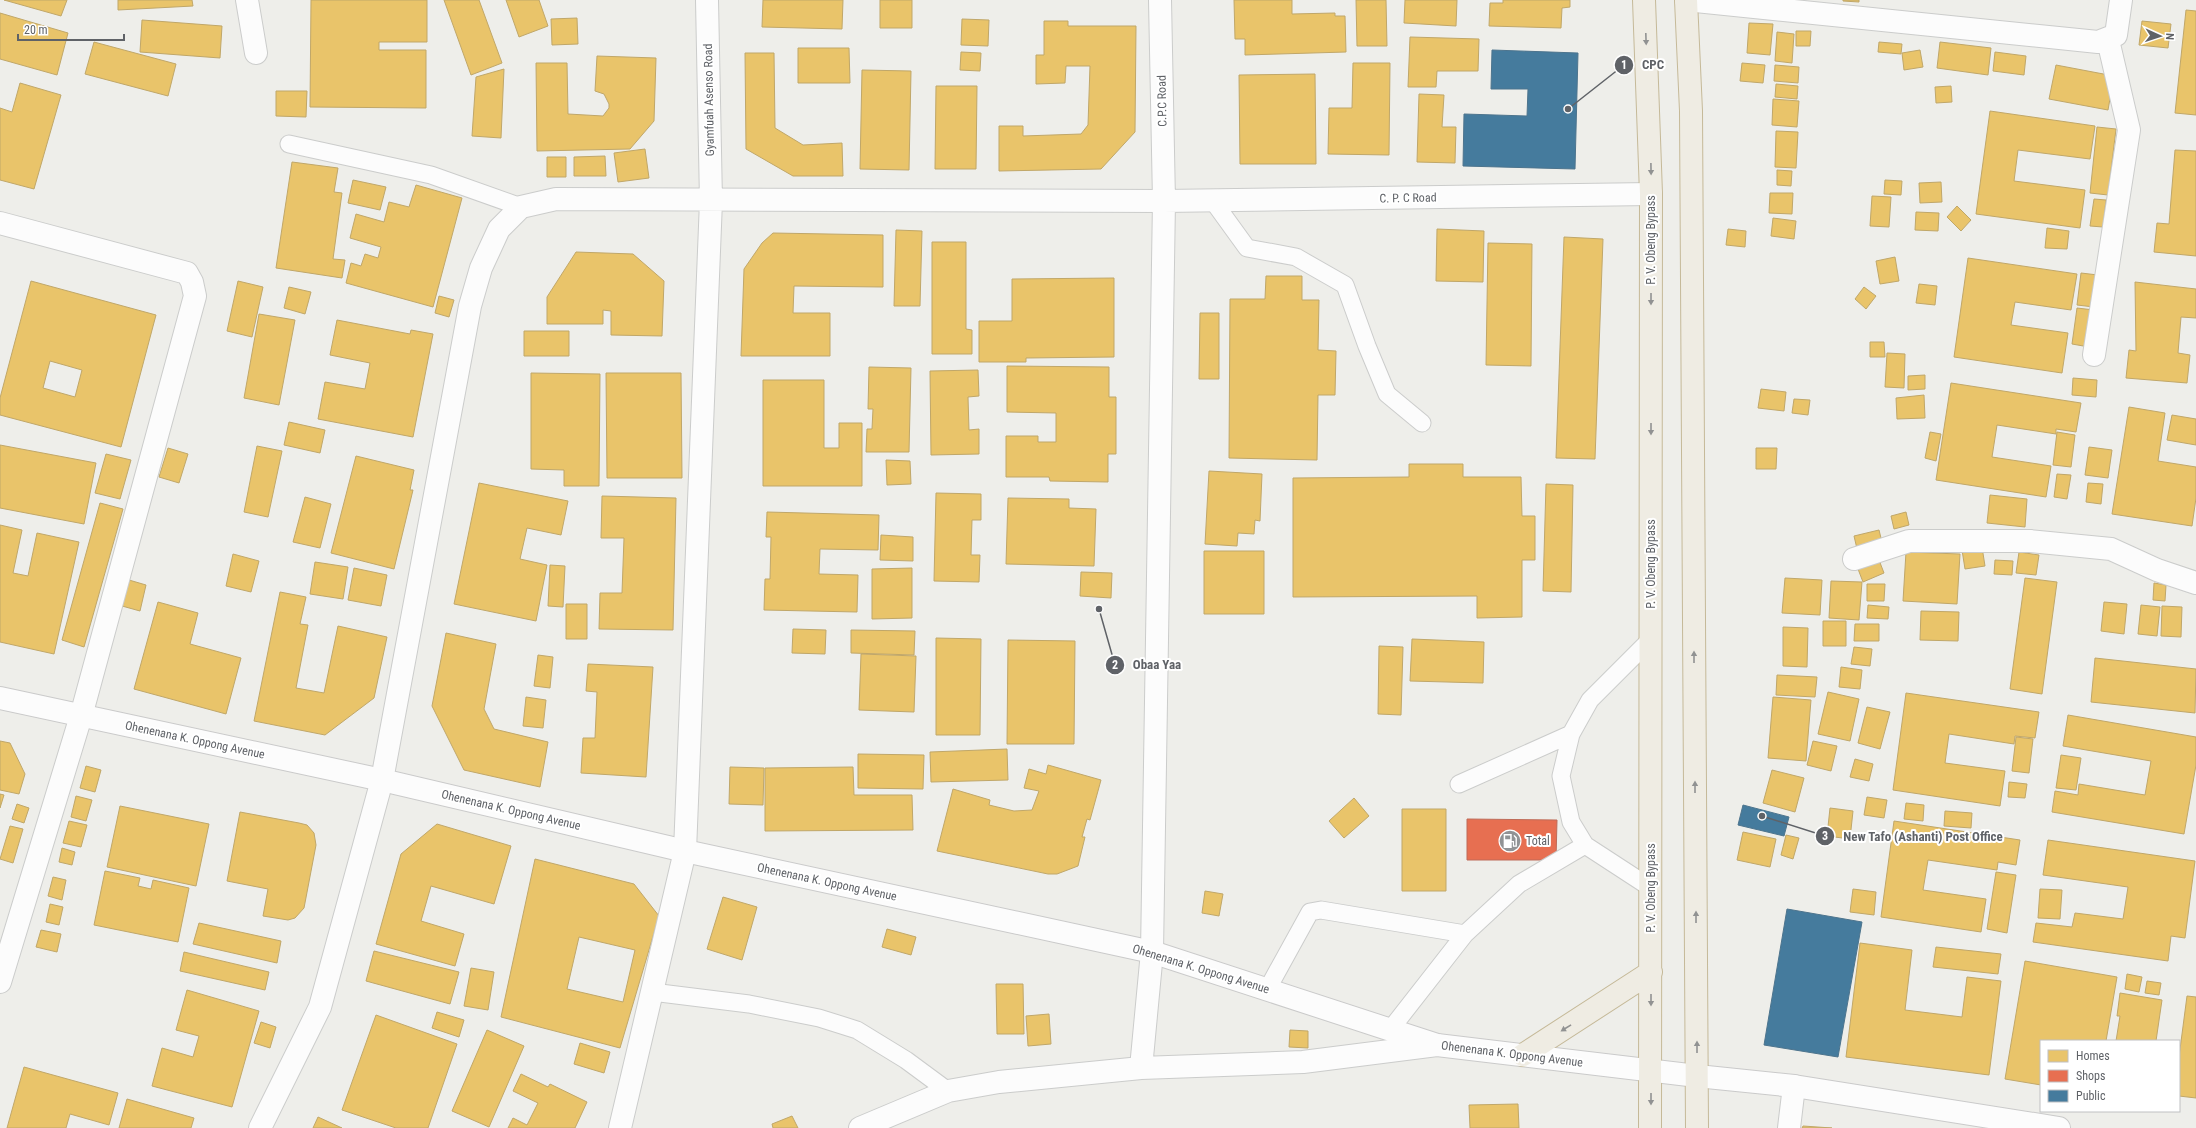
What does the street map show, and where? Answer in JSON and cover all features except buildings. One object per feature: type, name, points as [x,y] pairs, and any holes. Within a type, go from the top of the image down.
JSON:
[{"type":"highway","name":"P. V. Obeng Bypass","points":[[1644,0],[1651,194],[1650,1128]]},
{"type":"highway","points":[[1686,0],[1691,112],[1697,1128]]},
{"type":"highway","points":[[1523,1055],[1651,972]]},
{"type":"street","points":[[247,0],[256,53]]},
{"type":"street","name":"Gyamfuah Asenso Road","points":[[620,1128],[685,851],[711,201],[707,0]]},
{"type":"street","name":"C.P.C Road","points":[[1141,1068],[1152,952],[1164,202],[1160,0]]},
{"type":"street","points":[[1686,0],[2098,42],[2108,40],[2116,36],[2121,0]]},
{"type":"street","points":[[2094,355],[2129,130],[2108,40]]},
{"type":"street","name":"C. P. C Road","points":[[521,207],[556,199],[711,201],[1164,202],[1651,194]]},
{"type":"street","points":[[260,1128],[320,1007],[382,780],[470,306],[481,268],[499,229],[521,207]]},
{"type":"street","points":[[0,223],[187,273],[192,282],[195,296],[81,716],[0,982]]},
{"type":"street","points":[[1854,559],[1909,540],[2030,541],[2111,549],[2157,570],[2196,583]]},
{"type":"street","name":"Ohenenana K. Oppong Avenue","points":[[0,698],[382,780],[685,851],[1152,952],[1437,1045],[1794,1086],[2059,1128]]},
{"type":"street","points":[[860,1128],[948,1091],[999,1082],[1141,1068],[1303,1062],[1437,1045]]},
{"type":"street","points":[[1789,1128],[1794,1086]]},
{"type":"lane","points":[[289,144],[431,176],[521,207]]},
{"type":"lane","points":[[1213,201],[1247,248],[1296,257],[1345,285],[1367,346],[1387,394],[1422,423]]},
{"type":"lane","points":[[1651,639],[1590,700],[1571,734],[1561,776],[1571,822],[1586,845],[1651,888]]},
{"type":"lane","points":[[1459,784],[1571,734]]},
{"type":"lane","points":[[1390,1030],[1466,934],[1519,884],[1586,845]]},
{"type":"lane","points":[[1267,990],[1310,912],[1321,910],[1466,934]]},
{"type":"lane","points":[[652,992],[749,1004],[819,1018],[857,1030],[906,1060],[948,1091]]},
{"type":"place","name":"CPC","points":[[1568,109]]},
{"type":"place","name":"Obaa Yaa","points":[[1099,609]]},
{"type":"place","name":"New Tafo (Ashanti) Post Office","points":[[1762,816]]},
{"type":"place","name":"Total","points":[[1510,841]]}]
